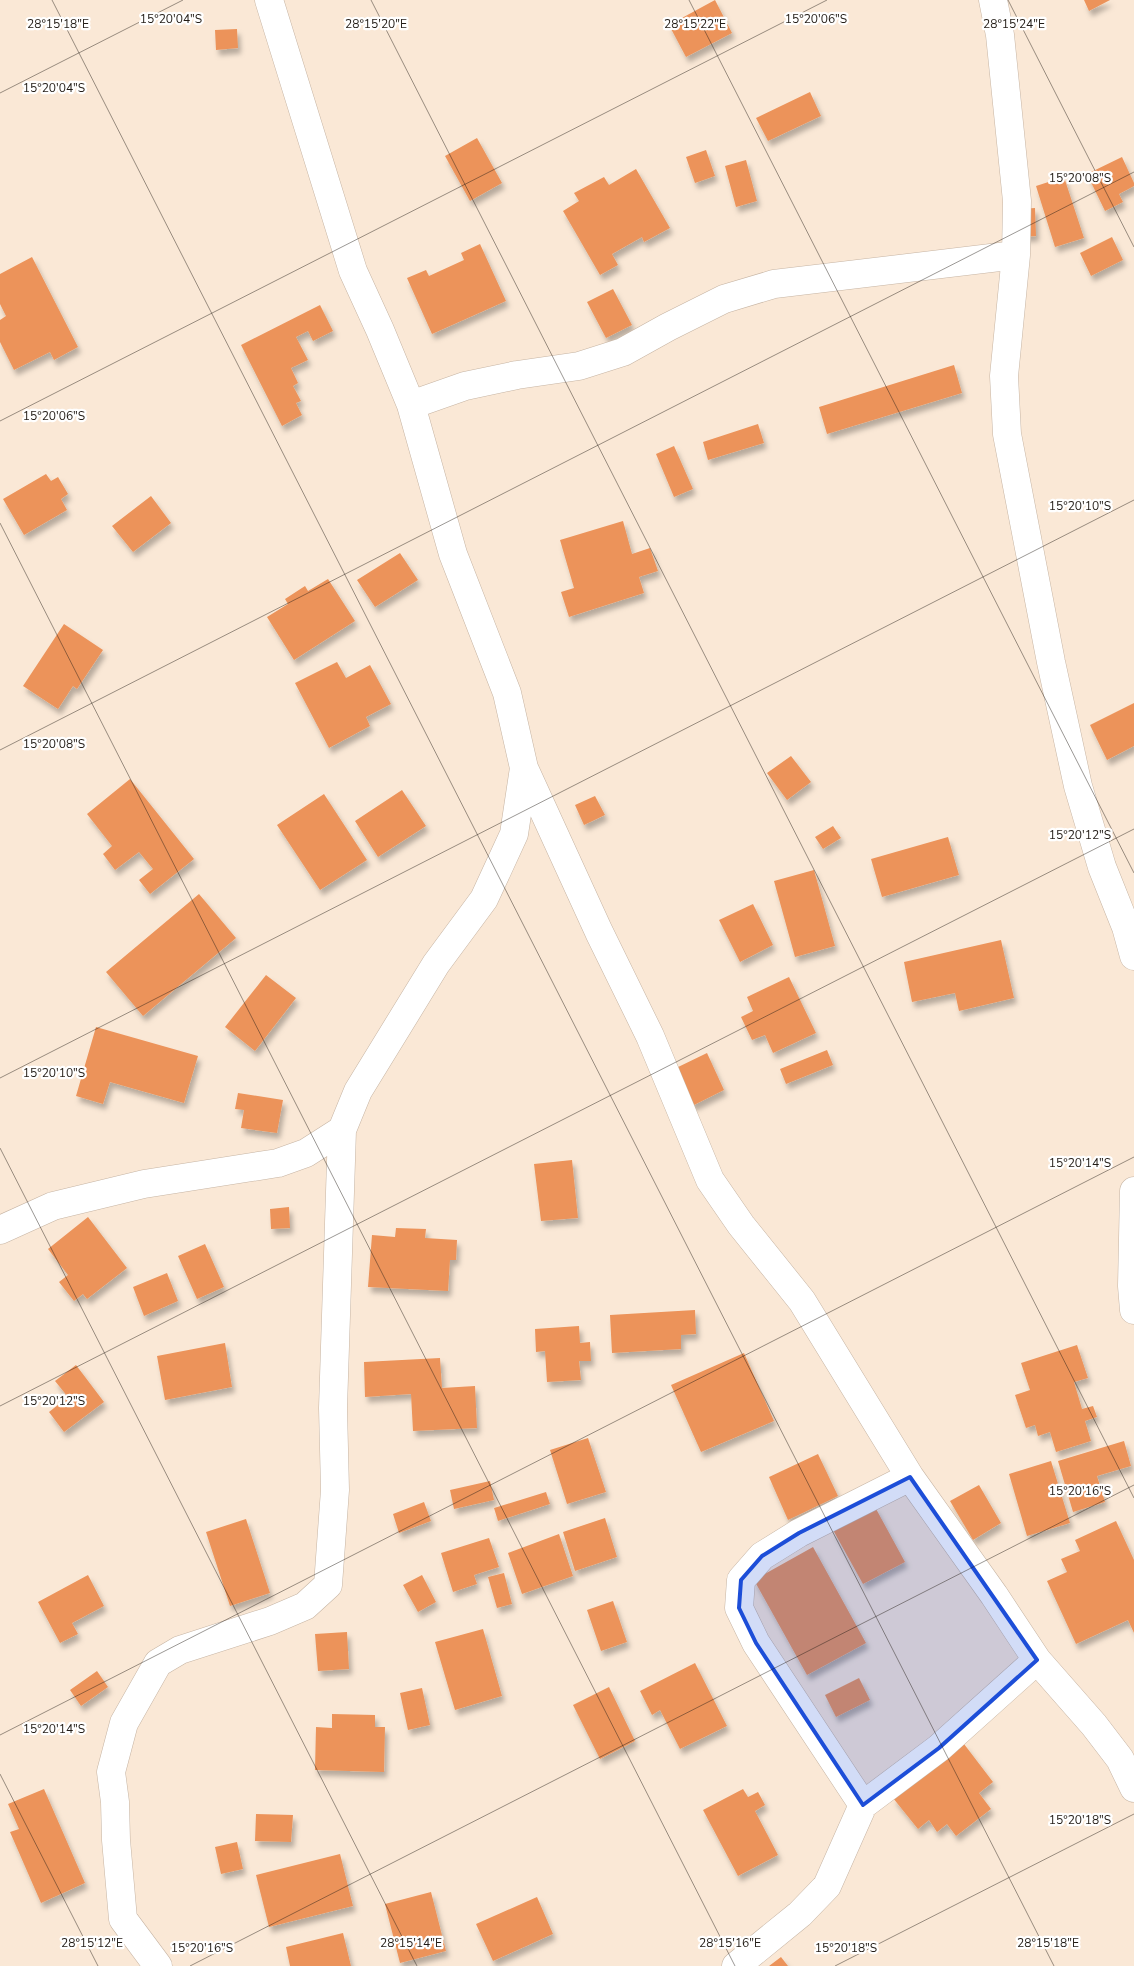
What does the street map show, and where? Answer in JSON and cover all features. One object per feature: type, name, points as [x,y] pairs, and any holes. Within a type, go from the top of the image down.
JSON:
[{"type":"street","points":[[993,0],[1000,35],[1017,201],[1016,255],[1004,376],[1007,434],[1051,662],[1078,786],[1102,867],[1126,927],[1134,956]]},
{"type":"street","points":[[270,1],[353,271],[411,405],[453,554],[507,692],[524,768],[599,932],[650,1036],[710,1180],[741,1225],[802,1301],[910,1477],[994,1595],[1037,1660],[1094,1725],[1120,1759],[1134,1788]]},
{"type":"street","points":[[411,405],[465,386],[517,375],[579,366],[623,352],[724,299],[774,284],[1016,255]]},
{"type":"street","points":[[158,1966],[123,1919],[116,1840],[115,1802],[110,1772],[124,1723],[158,1664],[180,1650],[270,1621],[305,1606],[328,1585],[336,1490],[333,1408],[342,1130],[358,1091],[436,964],[484,899],[514,834],[524,768]]},
{"type":"street","points":[[0,1230],[53,1206],[135,1186],[278,1163],[306,1153],[342,1130]]},
{"type":"street","points":[[1134,1192],[1132,1276],[1134,1310]]},
{"type":"street","points":[[863,1805],[756,1644],[739,1608],[741,1580],[762,1556],[799,1533],[910,1477]]},
{"type":"street","points":[[736,1966],[800,1914],[827,1886],[863,1805],[939,1748],[1037,1660]]},
{"type":"highlighted area","points":[[910,1477],[1037,1660],[939,1748],[863,1805],[756,1643],[739,1608],[741,1580],[762,1556],[799,1533]]},
{"type":"building","points":[[715,0],[732,33],[686,57],[669,25]]},
{"type":"building","points":[[1084,0],[1110,0],[1089,11]]},
{"type":"building","points":[[237,29],[238,48],[216,50],[215,30]]},
{"type":"building","points":[[810,92],[821,116],[768,141],[756,118]]},
{"type":"building","points":[[477,138],[502,183],[470,201],[445,156]]},
{"type":"building","points":[[706,150],[715,176],[695,183],[686,157]]},
{"type":"building","points":[[1122,157],[1134,186],[1119,194],[1123,202],[1105,211],[1087,174]]},
{"type":"building","points":[[746,160],[757,201],[736,207],[725,166]]},
{"type":"building","points":[[636,169],[670,228],[644,242],[642,237],[612,254],[618,265],[600,275],[563,211],[579,201],[574,193],[604,177],[609,185]]},
{"type":"building","points":[[1064,177],[1084,238],[1055,247],[1036,186]]},
{"type":"building","points":[[1035,208],[1036,236],[1020,237],[1019,209]]},
{"type":"building","points":[[1112,237],[1123,260],[1091,276],[1080,253]]},
{"type":"building","points":[[480,244],[506,301],[432,334],[407,278],[426,270],[429,276],[464,260],[461,253]]},
{"type":"building","points":[[32,257],[78,347],[54,360],[50,352],[14,370],[0,342],[0,320],[6,316],[0,304],[0,274]]},
{"type":"building","points":[[613,289],[632,325],[606,338],[587,302]]},
{"type":"building","points":[[320,305],[333,331],[313,341],[308,331],[296,337],[308,360],[291,368],[298,383],[293,386],[301,401],[296,403],[302,415],[282,426],[241,345]]},
{"type":"building","points":[[954,365],[962,393],[827,434],[819,407]]},
{"type":"building","points":[[758,424],[764,443],[708,460],[703,442]]},
{"type":"building","points":[[674,446],[693,489],[674,497],[656,454]]},
{"type":"building","points":[[46,474],[51,481],[58,477],[68,494],[61,499],[67,510],[24,535],[3,499]]},
{"type":"building","points":[[151,496],[171,523],[133,552],[112,526]]},
{"type":"building","points":[[623,521],[632,554],[650,548],[658,571],[639,577],[644,593],[569,617],[561,592],[574,588],[560,540]]},
{"type":"building","points":[[400,553],[418,580],[375,607],[357,580]]},
{"type":"building","points":[[328,579],[355,621],[294,660],[267,617],[288,604],[285,599],[305,586],[308,591]]},
{"type":"building","points":[[64,624],[103,650],[77,689],[73,686],[58,709],[23,686]]},
{"type":"building","points":[[337,662],[346,678],[370,665],[391,704],[366,717],[370,726],[329,748],[295,683]]},
{"type":"building","points":[[1134,703],[1134,746],[1107,760],[1090,725]]},
{"type":"building","points":[[791,756],[811,782],[787,800],[767,773]]},
{"type":"building","points":[[130,779],[194,859],[150,894],[139,880],[153,869],[139,852],[115,870],[103,854],[112,846],[87,814]]},
{"type":"building","points":[[402,790],[426,826],[378,857],[355,821]]},
{"type":"building","points":[[324,794],[367,860],[320,890],[277,825]]},
{"type":"building","points":[[595,796],[605,815],[584,825],[575,805]]},
{"type":"building","points":[[833,826],[841,838],[823,849],[815,837]]},
{"type":"building","points":[[948,837],[959,875],[882,897],[871,859]]},
{"type":"building","points":[[814,870],[835,946],[795,957],[774,881]]},
{"type":"building","points":[[199,894],[236,938],[143,1016],[106,972]]},
{"type":"building","points":[[753,904],[773,945],[740,962],[719,920]]},
{"type":"building","points":[[1001,940],[1014,998],[959,1011],[955,993],[912,1002],[904,962]]},
{"type":"building","points":[[266,975],[296,998],[255,1051],[225,1027]]},
{"type":"building","points":[[789,977],[816,1033],[773,1053],[765,1035],[752,1040],[741,1017],[753,1011],[747,997]]},
{"type":"building","points":[[96,1027],[198,1056],[184,1103],[110,1082],[103,1104],[76,1096]]},
{"type":"building","points":[[827,1050],[833,1065],[786,1084],[780,1069]]},
{"type":"building","points":[[707,1053],[724,1090],[692,1106],[674,1069]]},
{"type":"building","points":[[238,1093],[283,1100],[277,1133],[241,1128],[244,1110],[235,1109]]},
{"type":"building","points":[[572,1160],[578,1218],[541,1221],[534,1164]]},
{"type":"building","points":[[289,1207],[290,1228],[271,1229],[270,1209]]},
{"type":"building","points":[[88,1217],[127,1268],[87,1299],[83,1294],[74,1301],[59,1282],[68,1275],[48,1249]]},
{"type":"building","points":[[396,1228],[426,1229],[425,1238],[457,1240],[456,1260],[450,1260],[448,1291],[368,1287],[372,1235],[395,1237]]},
{"type":"building","points":[[205,1244],[224,1287],[197,1299],[178,1256]]},
{"type":"building","points":[[167,1273],[178,1301],[144,1316],[133,1287]]},
{"type":"building","points":[[695,1310],[696,1334],[681,1335],[681,1349],[612,1353],[610,1315]]},
{"type":"building","points":[[579,1326],[580,1343],[590,1342],[591,1361],[579,1361],[581,1380],[547,1382],[545,1351],[536,1352],[535,1329]]},
{"type":"building","points":[[225,1343],[232,1387],[165,1400],[157,1356]]},
{"type":"building","points":[[1077,1345],[1088,1378],[1074,1382],[1082,1409],[1093,1406],[1097,1417],[1085,1421],[1091,1441],[1056,1452],[1050,1432],[1038,1436],[1035,1425],[1026,1428],[1015,1395],[1030,1390],[1021,1363]]},
{"type":"building","points":[[744,1353],[774,1421],[701,1452],[671,1385]]},
{"type":"building","points":[[440,1358],[442,1388],[475,1386],[477,1428],[413,1431],[411,1394],[365,1397],[364,1362]]},
{"type":"building","points":[[76,1365],[104,1402],[64,1432],[49,1412],[68,1397],[55,1381]]},
{"type":"building","points":[[588,1438],[606,1492],[567,1504],[550,1450]]},
{"type":"building","points":[[1124,1441],[1131,1466],[1097,1476],[1105,1502],[1073,1512],[1058,1461]]},
{"type":"building","points":[[818,1454],[838,1496],[788,1520],[769,1477]]},
{"type":"building","points":[[1051,1461],[1070,1523],[1027,1536],[1009,1474]]},
{"type":"building","points":[[490,1481],[494,1500],[454,1509],[450,1490]]},
{"type":"building","points":[[979,1485],[1001,1523],[973,1540],[950,1501]]},
{"type":"building","points":[[546,1492],[550,1504],[498,1521],[494,1508]]},
{"type":"building","points":[[424,1502],[431,1521],[399,1533],[393,1514]]},
{"type":"building","points":[[875,1507],[905,1562],[863,1584],[833,1530]]},
{"type":"building","points":[[605,1518],[617,1557],[575,1571],[563,1532]]},
{"type":"building","points":[[246,1519],[270,1593],[230,1606],[206,1532]]},
{"type":"building","points":[[1116,1521],[1134,1560],[1134,1633],[1128,1620],[1076,1644],[1047,1581],[1067,1572],[1061,1559],[1080,1551],[1075,1540]]},
{"type":"building","points":[[559,1534],[573,1576],[522,1594],[508,1553]]},
{"type":"building","points":[[489,1538],[499,1567],[474,1575],[477,1584],[453,1592],[441,1553]]},
{"type":"building","points":[[813,1547],[866,1643],[807,1675],[754,1580]]},
{"type":"building","points":[[504,1573],[512,1604],[497,1608],[488,1577]]},
{"type":"building","points":[[88,1575],[104,1606],[72,1623],[78,1634],[60,1643],[38,1602]]},
{"type":"building","points":[[422,1575],[436,1602],[418,1612],[403,1585]]},
{"type":"building","points":[[613,1601],[627,1642],[601,1651],[587,1610]]},
{"type":"building","points":[[483,1629],[502,1696],[455,1710],[435,1642]]},
{"type":"building","points":[[347,1632],[349,1669],[318,1671],[315,1634]]},
{"type":"building","points":[[695,1663],[727,1726],[680,1749],[660,1710],[652,1715],[640,1691]]},
{"type":"building","points":[[97,1671],[108,1687],[81,1706],[70,1690]]},
{"type":"building","points":[[859,1678],[870,1700],[836,1717],[825,1695]]},
{"type":"building","points":[[609,1687],[635,1741],[600,1759],[573,1705]]},
{"type":"building","points":[[422,1688],[430,1725],[408,1730],[400,1693]]},
{"type":"building","points":[[332,1714],[375,1715],[375,1727],[385,1727],[384,1772],[315,1770],[316,1727],[332,1728]]},
{"type":"building","points":[[964,1744],[993,1782],[979,1793],[991,1809],[956,1836],[947,1824],[937,1832],[929,1820],[918,1829],[893,1798]]},
{"type":"building","points":[[44,1789],[85,1883],[41,1903],[10,1832],[19,1829],[8,1804]]},
{"type":"building","points":[[743,1789],[748,1797],[758,1792],[765,1805],[755,1811],[778,1855],[738,1876],[703,1810]]},
{"type":"building","points":[[256,1814],[293,1815],[291,1842],[255,1841]]},
{"type":"building","points":[[237,1842],[243,1869],[221,1874],[215,1847]]},
{"type":"building","points":[[340,1854],[353,1906],[269,1927],[256,1875]]},
{"type":"building","points":[[431,1892],[446,1951],[400,1963],[385,1904]]},
{"type":"building","points":[[537,1897],[553,1934],[493,1961],[476,1924]]},
{"type":"building","points":[[343,1933],[351,1966],[290,1966],[286,1947]]},
{"type":"building","points":[[781,1957],[788,1966],[769,1966]]}]
